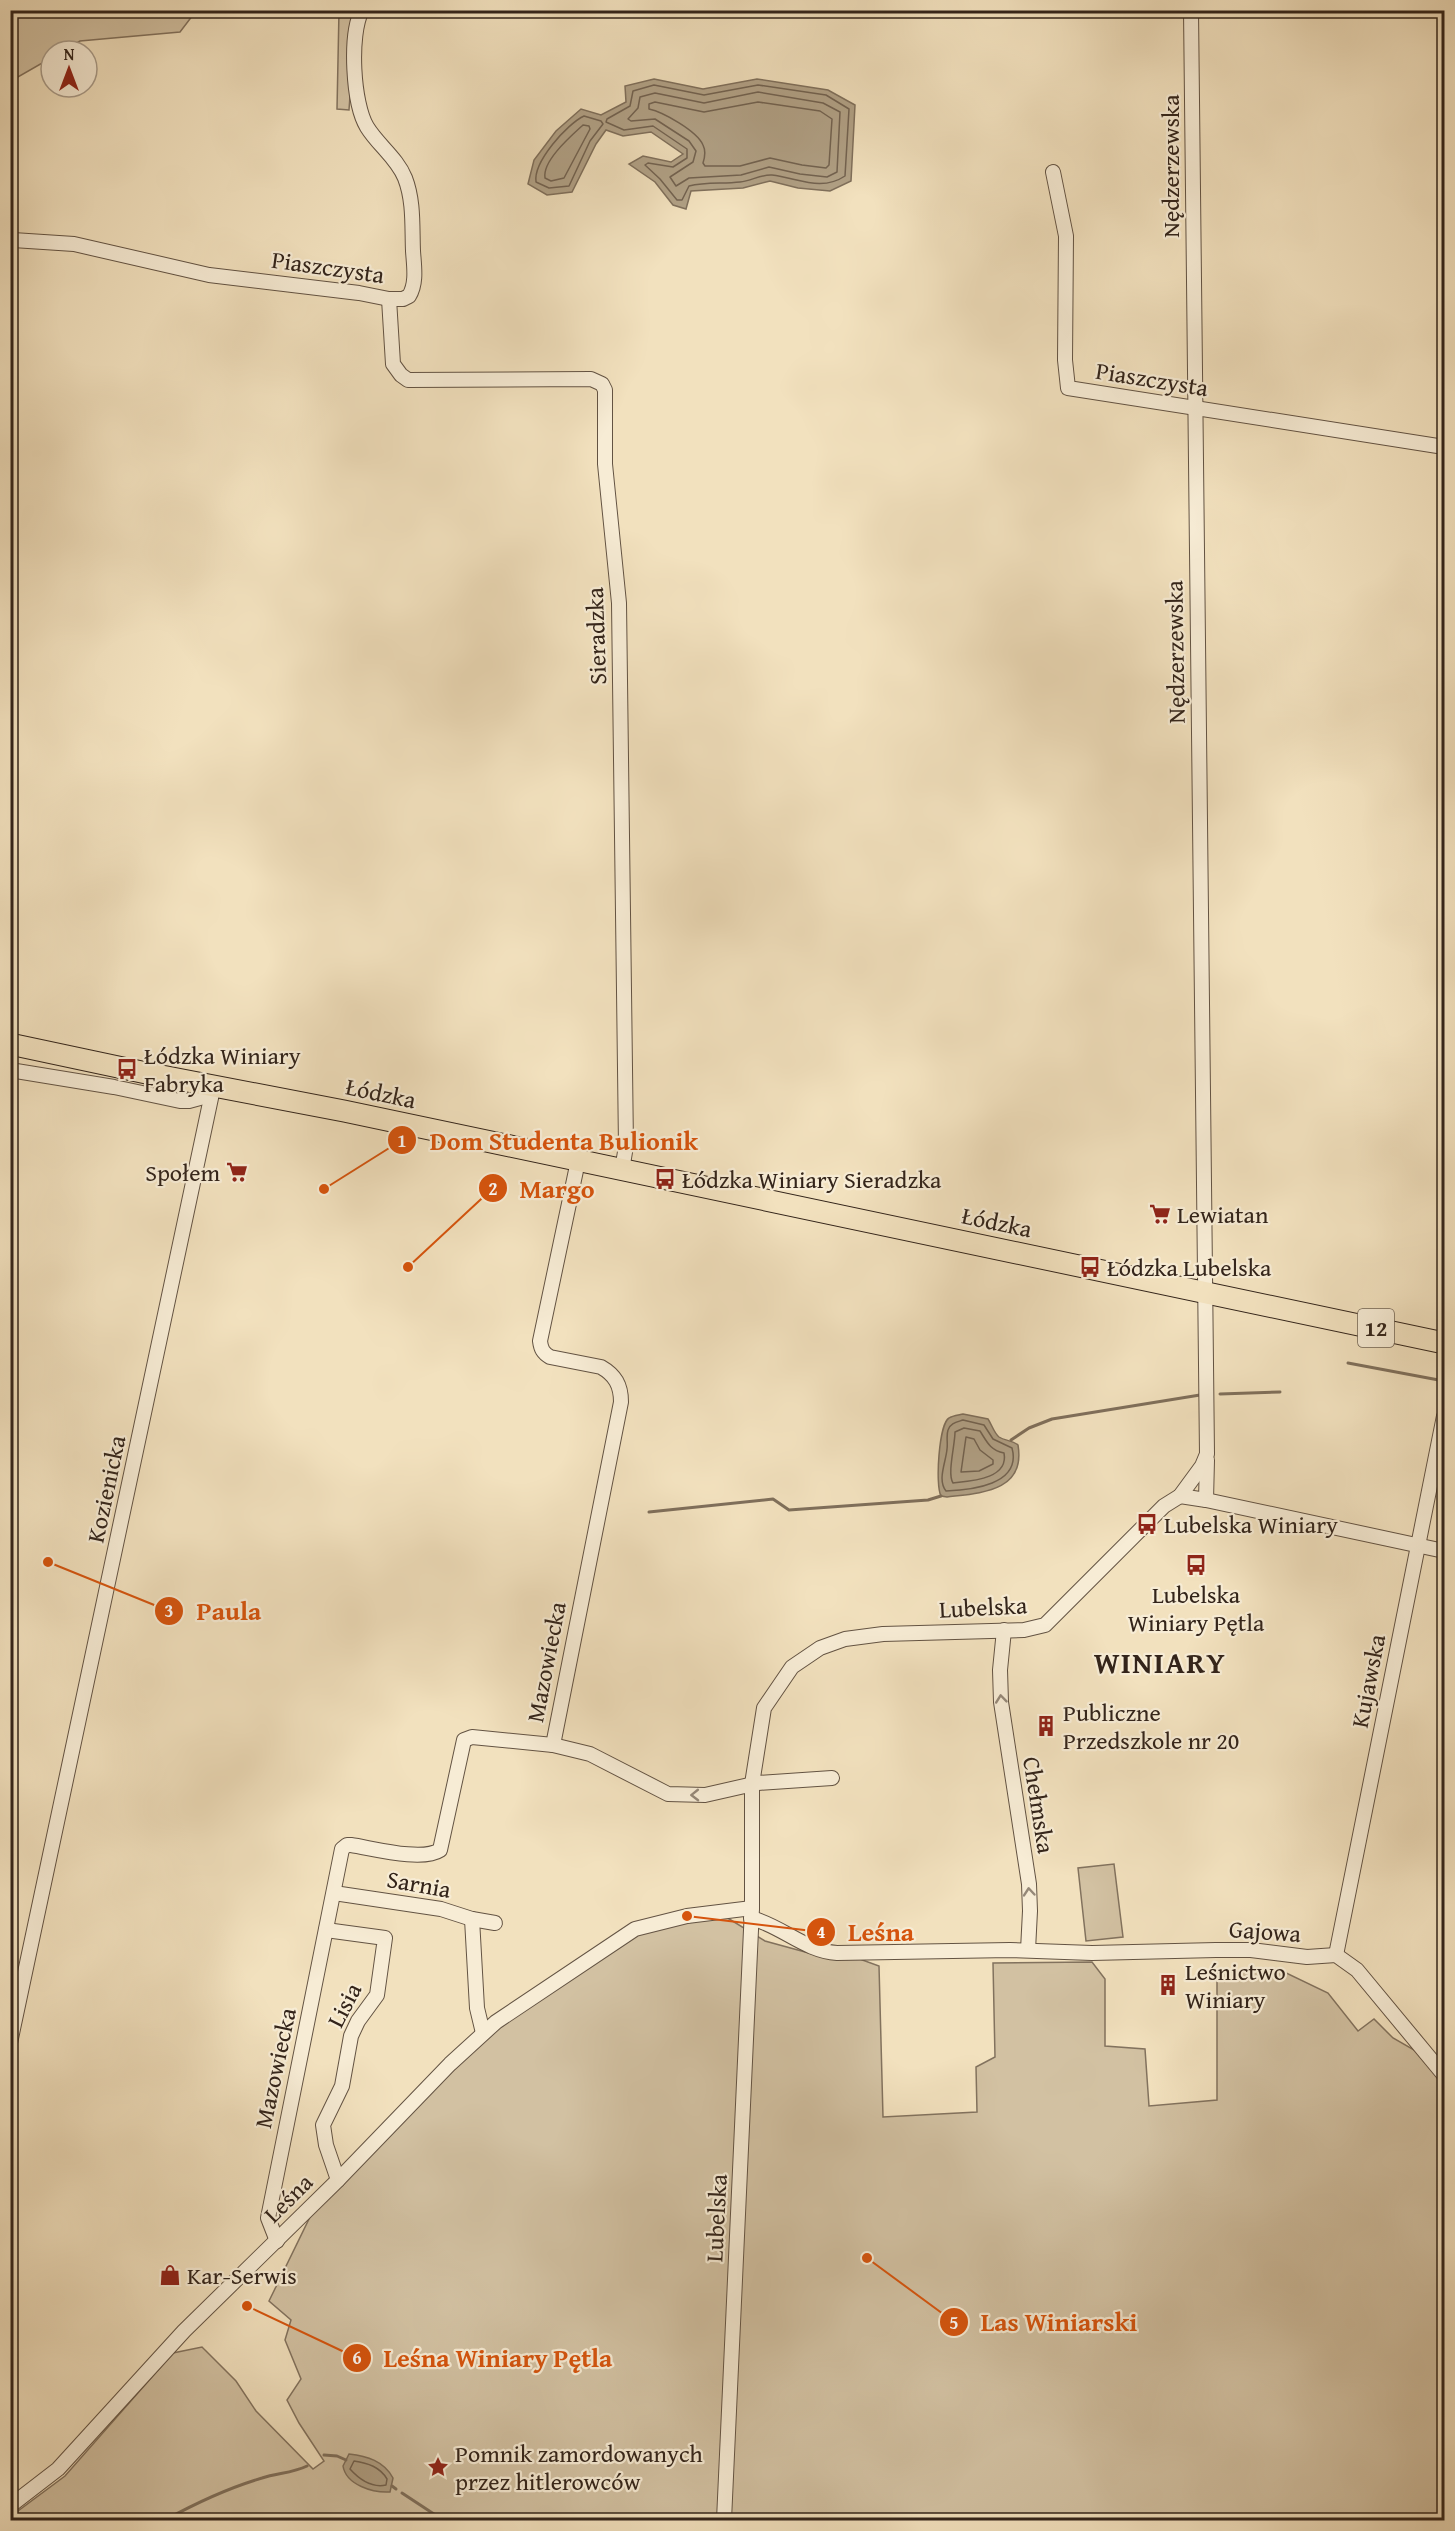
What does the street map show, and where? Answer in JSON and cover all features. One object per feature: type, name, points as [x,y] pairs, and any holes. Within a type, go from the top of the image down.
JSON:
[{"type":"main road","name":"Łódzka","points":[[10,1044],[151,1074],[213,1090],[622,1170],[1444,1343]]},
{"type":"street","name":"Piaszczysta","points":[[13,240],[74,244],[190,272],[359,293],[389,299],[403,299],[409,296],[413,290],[412,210],[404,176],[367,127],[358,105],[355,36],[362,10]]},
{"type":"street","name":"Nędzerzewska","points":[[1191,10],[1206,1292]]},
{"type":"street","name":"Piaszczysta","points":[[1053,172],[1066,236],[1065,360],[1068,388],[1444,447]]},
{"type":"street","name":"Sieradzka","points":[[389,299],[393,364],[396,371],[408,380],[591,379],[602,384],[605,390],[605,464],[619,603],[626,1146],[622,1170]]},
{"type":"street","points":[[10,1070],[114,1087],[180,1101],[189,1101],[213,1090]]},
{"type":"street","name":"Kozienicka","points":[[10,2043],[213,1090]]},
{"type":"street","name":"Mazowiecka","points":[[277,2241],[270,2229],[268,2218],[342,1850],[347,1845],[411,1855],[430,1854],[440,1850],[464,1740],[472,1737],[553,1745],[621,1394],[618,1382],[602,1367],[550,1357],[541,1347],[540,1341],[578,1161]]},
{"type":"street","points":[[1206,1292],[1206,1500]]},
{"type":"street","name":"Kujawska","points":[[1336,1955],[1444,1416]]},
{"type":"street","name":"Lubelska","points":[[724,2520],[752,1913],[752,1784],[764,1708],[787,1672],[811,1653],[830,1644],[866,1635],[1033,1629],[1045,1625],[1164,1506],[1179,1496],[1202,1466],[1207,1454]]},
{"type":"street","points":[[1179,1496],[1444,1551]]},
{"type":"street","name":"Chełmska","points":[[1004,1630],[999,1686],[1029,1884],[1028,1950]]},
{"type":"street","points":[[553,1745],[602,1759],[658,1791],[668,1794],[705,1795],[752,1784],[832,1778]]},
{"type":"street","name":"Sarnia","points":[[334,1893],[441,1909],[472,1919],[495,1923]]},
{"type":"street","points":[[752,1913],[810,1947],[828,1953],[1028,1950]]},
{"type":"street","name":"Leśna","points":[[10,2506],[58,2469],[184,2331],[277,2241],[483,2033],[529,1999],[635,1929],[687,1916],[752,1913]]},
{"type":"street","points":[[472,1919],[477,2008],[483,2033]]},
{"type":"street","name":"Lisia","points":[[326,1930],[385,1938],[377,1995],[358,2021],[351,2036],[342,2086],[324,2125],[326,2145],[338,2180]]},
{"type":"street","name":"Gajowa","points":[[1028,1950],[1092,1953],[1228,1950],[1307,1957],[1336,1955]]},
{"type":"street","points":[[1336,1955],[1357,1970],[1444,2075]]},
{"type":"shaded area","points":[[11,10],[196,10],[180,32],[99,39],[39,39],[39,65],[11,81]]},
{"type":"shaded area","points":[[339,11],[356,11],[349,110],[337,109]]},
{"type":"shaded area","points":[[1114,1864],[1123,1937],[1086,1941],[1078,1868]]},
{"type":"shaded area","points":[[726,1917],[765,1941],[827,1958],[857,1958],[879,1966],[883,2117],[977,2112],[976,2067],[995,2057],[993,1963],[1092,1962],[1105,1979],[1105,2046],[1145,2049],[1149,2106],[1217,2100],[1217,1973],[1278,1969],[1328,1993],[1358,2031],[1374,2019],[1393,2038],[1416,2051],[1444,2082],[1444,2520],[11,2520],[14,2514],[65,2476],[173,2353],[202,2347],[236,2381],[256,2411],[313,2469],[324,2461],[287,2400],[301,2379],[285,2340],[291,2320],[269,2301],[311,2215],[436,2086],[500,2027],[629,1939],[664,1926]]},
{"type":"water","points":[[654,79],[703,89],[757,79],[828,90],[855,105],[851,181],[830,191],[798,188],[770,181],[743,188],[691,191],[686,209],[673,205],[655,182],[629,164],[643,156],[671,162],[683,154],[651,132],[623,136],[606,130],[596,144],[572,192],[547,195],[528,184],[534,160],[556,131],[581,109],[601,115],[626,102],[625,86]]},
{"type":"water","points":[[963,1414],[988,1419],[999,1437],[1018,1445],[1019,1461],[1008,1481],[998,1487],[973,1494],[941,1496],[938,1480],[940,1442],[949,1418]]},
{"type":"water","points":[[349,2454],[368,2458],[385,2467],[393,2478],[390,2492],[368,2489],[349,2478],[343,2466]]},
{"type":"waterway","points":[[1348,1363],[1444,1381]]},
{"type":"waterway","points":[[1220,1394],[1280,1392]]},
{"type":"waterway","points":[[1011,1440],[1029,1428],[1052,1419],[1200,1395]]},
{"type":"waterway","points":[[649,1512],[773,1499],[789,1510],[928,1500],[941,1496]]},
{"type":"waterway","points":[[324,2455],[337,2456],[346,2460]]},
{"type":"waterway","points":[[165,2520],[237,2486],[307,2466]]},
{"type":"waterway","points":[[392,2486],[396,2489]]},
{"type":"waterway","points":[[402,2493],[443,2520]]},
{"type":"place","name":"Łódzka Winiary Fabryka","points":[[127,1069]]},
{"type":"place","name":"Społem","points":[[237,1172]]},
{"type":"place","name":"Łódzka Winiary Sieradzka","points":[[665,1179]]},
{"type":"place","name":"Dom Studenta Bulionik","points":[[324,1189]]},
{"type":"place","name":"Lewiatan","points":[[1160,1214]]},
{"type":"place","name":"Margo","points":[[408,1267]]},
{"type":"place","name":"Łódzka Lubelska","points":[[1090,1267]]},
{"type":"place","name":"Lubelska Winiary","points":[[1147,1524]]},
{"type":"place","name":"Paula","points":[[48,1562]]},
{"type":"place","name":"Lubelska Winiary Pętla","points":[[1196,1565]]},
{"type":"place","name":"Publiczne Przedszkole nr 20","points":[[1046,1726]]},
{"type":"place","name":"Leśna","points":[[687,1916]]},
{"type":"place","name":"Leśnictwo Winiary","points":[[1168,1985]]},
{"type":"place","name":"Las Winiarski","points":[[867,2258]]},
{"type":"place","name":"Kar-Serwis","points":[[170,2275]]},
{"type":"place","name":"Leśna Winiary Pętla","points":[[247,2306]]},
{"type":"place","name":"Pomnik zamordowanych przez hitlerowców","points":[[438,2467]]},
{"type":"district","name":"WINIARY","points":[[1160,1662]]}]
